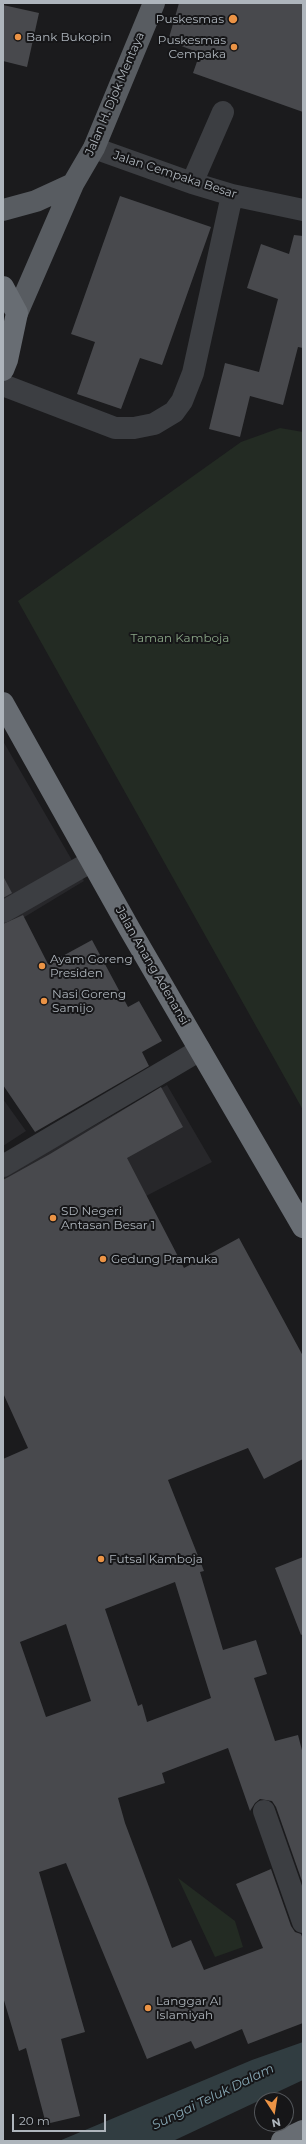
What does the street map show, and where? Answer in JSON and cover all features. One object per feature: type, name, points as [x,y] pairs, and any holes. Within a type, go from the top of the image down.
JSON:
[{"type":"highway","points":[[3,287],[17,314],[7,360],[3,370]]},
{"type":"highway","name":"Jalan Anang Adenansi","points":[[3,703],[200,1050],[303,1227]]},
{"type":"highway","points":[[282,2141],[303,2131]]},
{"type":"main road","name":"Jalan H. Djok Mentaya","points":[[17,314],[72,184],[94,148],[154,3]]},
{"type":"main road","points":[[3,210],[36,201],[72,184]]},
{"type":"street","points":[[192,183],[223,112]]},
{"type":"street","name":"Jalan Cempaka Besar","points":[[94,148],[192,183],[232,195],[303,210]]},
{"type":"street","points":[[3,385],[115,428],[134,428],[154,424],[174,412],[182,400],[193,373],[232,195]]},
{"type":"street","points":[[3,912],[92,861]]},
{"type":"street","points":[[3,1166],[200,1050]]},
{"type":"street","points":[[264,1811],[303,1922]]},
{"type":"shaded area","points":[[3,741],[84,881],[3,930]]},
{"type":"shaded area","name":"SD Negeri Antasan Besar 1","points":[[167,1085],[212,1162],[22,1260],[3,1351],[3,1176]]},
{"type":"shaded area","points":[[3,1099],[26,1131],[3,1146]]},
{"type":"green space","name":"Taman Kamboja","points":[[280,428],[303,432],[303,1110],[18,601],[241,442]]},
{"type":"green space","points":[[178,1878],[235,1921],[243,1947],[215,1957]]},
{"type":"water","name":"Sungai Teluk Dalam","points":[[303,2042],[303,2080],[277,2092],[254,2092],[254,2103],[173,2141],[59,2141],[252,2060]]},
{"type":"building","name":"Puskesmas Cempaka","points":[[179,3],[303,3],[303,112],[193,73],[200,53],[168,41]]},
{"type":"building","name":"Bank Bukopin","points":[[3,5],[39,13],[27,67],[3,61]]},
{"type":"building","points":[[120,196],[211,227],[162,365],[140,358],[121,409],[77,394],[95,342],[71,334]]},
{"type":"building","points":[[294,235],[303,236],[303,348],[298,347],[283,405],[250,396],[240,437],[209,429],[225,363],[259,372],[278,299],[247,288],[261,244],[289,254]]},
{"type":"building","points":[[3,876],[12,893],[3,898]]},
{"type":"building","points":[[23,915],[48,964],[92,940],[128,1007],[139,1001],[162,1041],[142,1052],[149,1066],[35,1132],[3,1085],[3,924]]},
{"type":"building","points":[[161,1087],[183,1127],[127,1158],[184,1268],[239,1238],[303,1356],[303,1459],[264,1479],[248,1448],[168,1480],[204,1571],[200,1572],[223,1650],[256,1640],[267,1674],[254,1678],[275,1741],[298,1735],[303,1754],[303,1884],[276,1807],[272,1801],[260,1799],[255,1803],[250,1811],[228,1748],[162,1773],[165,1783],[118,1798],[125,1823],[172,1948],[191,1940],[204,1970],[263,1948],[236,1884],[271,1869],[291,1926],[295,1932],[301,1934],[303,1939],[303,2023],[248,2044],[242,2029],[195,2049],[191,2041],[147,2059],[66,1863],[39,1872],[85,2032],[61,2039],[80,2116],[46,2124],[26,2048],[19,2051],[3,1997],[3,1459],[28,1448],[3,1393],[3,1180],[50,1154]],"holes":[[[175,1582],[211,1698],[147,1722],[142,1704],[138,1706],[105,1609]],[[66,1624],[91,1701],[46,1717],[20,1642]]]},
{"type":"building","points":[[303,1557],[303,1634],[301,1635],[275,1568]]},
{"type":"place","name":"Puskesmas","points":[[233,19]]},
{"type":"place","name":"Bank Bukopin","points":[[18,37]]},
{"type":"place","name":"Puskesmas Cempaka","points":[[234,47]]},
{"type":"place","name":"Ayam Goreng Presiden","points":[[42,966]]},
{"type":"place","name":"Nasi Goreng Samijo","points":[[44,1001]]},
{"type":"place","name":"SD Negeri Antasan Besar 1","points":[[53,1218]]},
{"type":"place","name":"Gedung Pramuka","points":[[103,1259]]},
{"type":"place","name":"Futsal Kamboja","points":[[101,1559]]},
{"type":"place","name":"Langgar Al Islamiyah","points":[[148,2008]]}]
